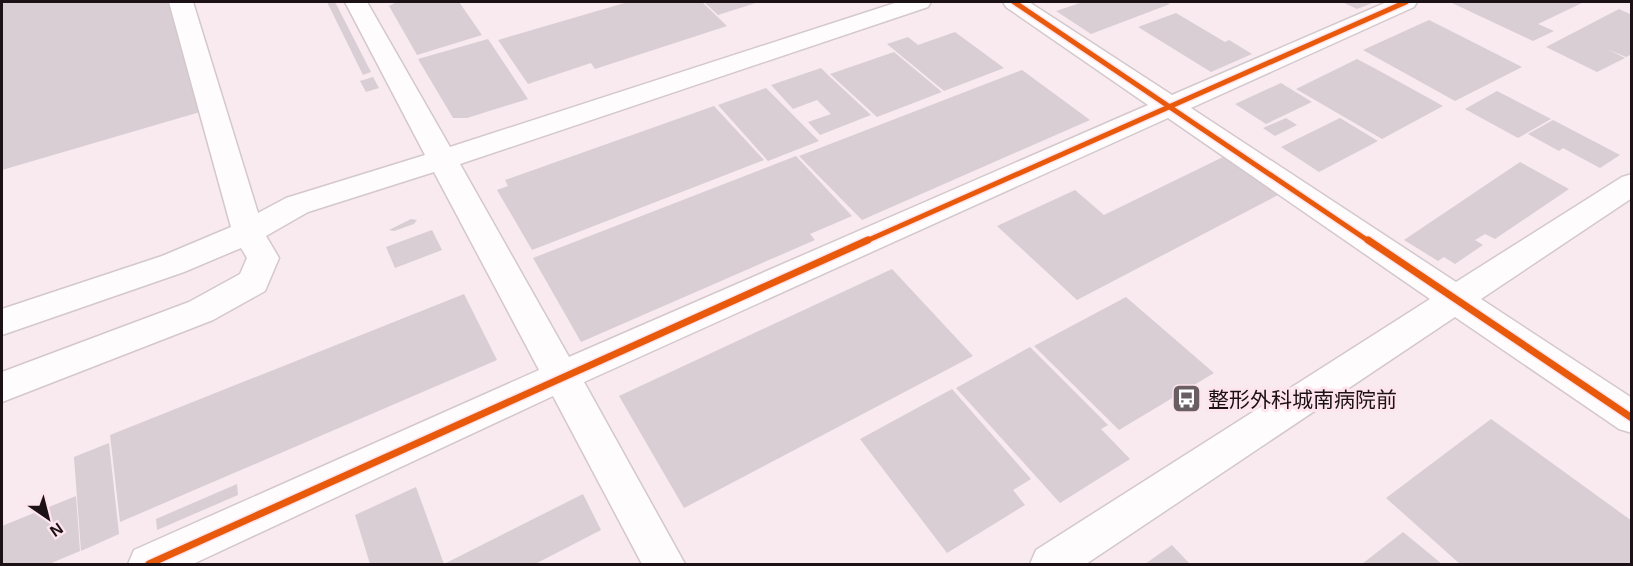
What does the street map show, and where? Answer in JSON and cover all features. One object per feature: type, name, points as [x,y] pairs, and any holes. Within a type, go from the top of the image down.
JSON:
[{"type":"street","points":[[2,387],[201,310],[253,282],[263,258],[248,232],[181,2]]},
{"type":"street","points":[[360,2],[442,160],[664,564]]},
{"type":"street","points":[[2,322],[173,264],[248,232],[297,205],[442,160],[920,2]]},
{"type":"street","points":[[1014,2],[1632,418]]},
{"type":"street","points":[[149,564],[562,376],[1406,2]]},
{"type":"street","points":[[1051,564],[1632,184]]},
{"type":"building","points":[[2,2],[170,2],[200,112],[2,170]]},
{"type":"building","points":[[327,2],[335,2],[371,72],[363,75]]},
{"type":"building","points":[[397,2],[459,2],[482,35],[417,55],[389,6]]},
{"type":"building","points":[[628,2],[702,2],[727,26],[595,69],[591,63],[528,84],[498,40]]},
{"type":"building","points":[[704,2],[759,2],[718,15]]},
{"type":"building","points":[[1083,2],[1166,2],[1170,4],[1091,34],[1056,11]]},
{"type":"building","points":[[1342,2],[1375,2],[1357,9]]},
{"type":"building","points":[[1450,2],[1584,2],[1538,24],[1554,31],[1533,41]]},
{"type":"building","points":[[1619,9],[1632,15],[1632,54],[1626,57],[1607,49],[1625,58],[1597,72],[1546,47]]},
{"type":"building","points":[[1176,13],[1225,42],[1229,40],[1252,54],[1211,72],[1138,27]]},
{"type":"building","points":[[1429,20],[1522,67],[1455,101],[1363,50]]},
{"type":"building","points":[[955,32],[1004,68],[944,91],[887,44],[908,37],[918,45]]},
{"type":"building","points":[[488,39],[528,99],[467,118],[453,118],[418,59]]},
{"type":"building","points":[[894,52],[942,92],[877,117],[830,74]]},
{"type":"building","points":[[1357,59],[1443,106],[1382,139],[1296,89]]},
{"type":"building","points":[[821,68],[871,115],[820,135],[808,122],[831,114],[817,100],[793,109],[771,85]]},
{"type":"building","points":[[1022,70],[1090,120],[862,220],[799,156]]},
{"type":"building","points":[[373,77],[379,88],[366,92],[360,81]]},
{"type":"building","points":[[1281,83],[1312,102],[1266,124],[1235,104]]},
{"type":"building","points":[[766,88],[819,141],[768,161],[718,105]]},
{"type":"building","points":[[1497,91],[1551,119],[1518,138],[1465,109]]},
{"type":"building","points":[[714,106],[764,160],[532,250],[497,190],[508,186],[505,180]]},
{"type":"building","points":[[1286,118],[1297,125],[1275,136],[1263,128]]},
{"type":"building","points":[[1340,118],[1378,141],[1319,172],[1281,147]]},
{"type":"building","points":[[1553,120],[1620,155],[1600,168],[1563,148],[1559,151],[1528,134]]},
{"type":"building","points":[[796,156],[852,216],[810,234],[815,240],[581,342],[533,258]]},
{"type":"building","points":[[1223,157],[1278,195],[1077,300],[997,226],[1075,190],[1104,215]]},
{"type":"building","points":[[1520,162],[1569,189],[1495,239],[1485,234],[1475,240],[1483,245],[1455,264],[1444,257],[1438,261],[1404,240]]},
{"type":"building","points":[[411,219],[417,220],[414,224],[394,231],[389,230]]},
{"type":"building","points":[[432,230],[442,250],[395,268],[386,247]]},
{"type":"building","points":[[892,269],[973,356],[684,508],[619,396]]},
{"type":"building","points":[[464,294],[497,360],[120,522],[110,435]]},
{"type":"building","points":[[1126,297],[1214,373],[1119,430],[1034,346]]},
{"type":"building","points":[[1030,347],[1108,425],[1101,429],[1130,459],[1060,503],[956,388]]},
{"type":"building","points":[[952,389],[1031,479],[1013,490],[1025,505],[947,553],[860,439]]},
{"type":"building","points":[[1491,419],[1632,521],[1632,564],[1460,564],[1386,498]]},
{"type":"building","points":[[109,443],[119,534],[81,551],[74,457]]},
{"type":"building","points":[[237,484],[238,495],[157,530],[156,519]]},
{"type":"building","points":[[416,487],[444,564],[370,564],[355,515]]},
{"type":"building","points":[[583,494],[601,530],[535,564],[444,564]]},
{"type":"building","points":[[76,496],[80,551],[49,564],[2,564],[2,526]]},
{"type":"building","points":[[1403,532],[1442,564],[1362,564]]},
{"type":"building","points":[[1172,545],[1190,564],[1145,564]]},
{"type":"cycle path","points":[[1014,2],[1632,418]]},
{"type":"cycle path","points":[[149,564],[562,376],[1406,2]]},
{"type":"place","name":"整形外科城南病院前","points":[[1187,399]]}]
